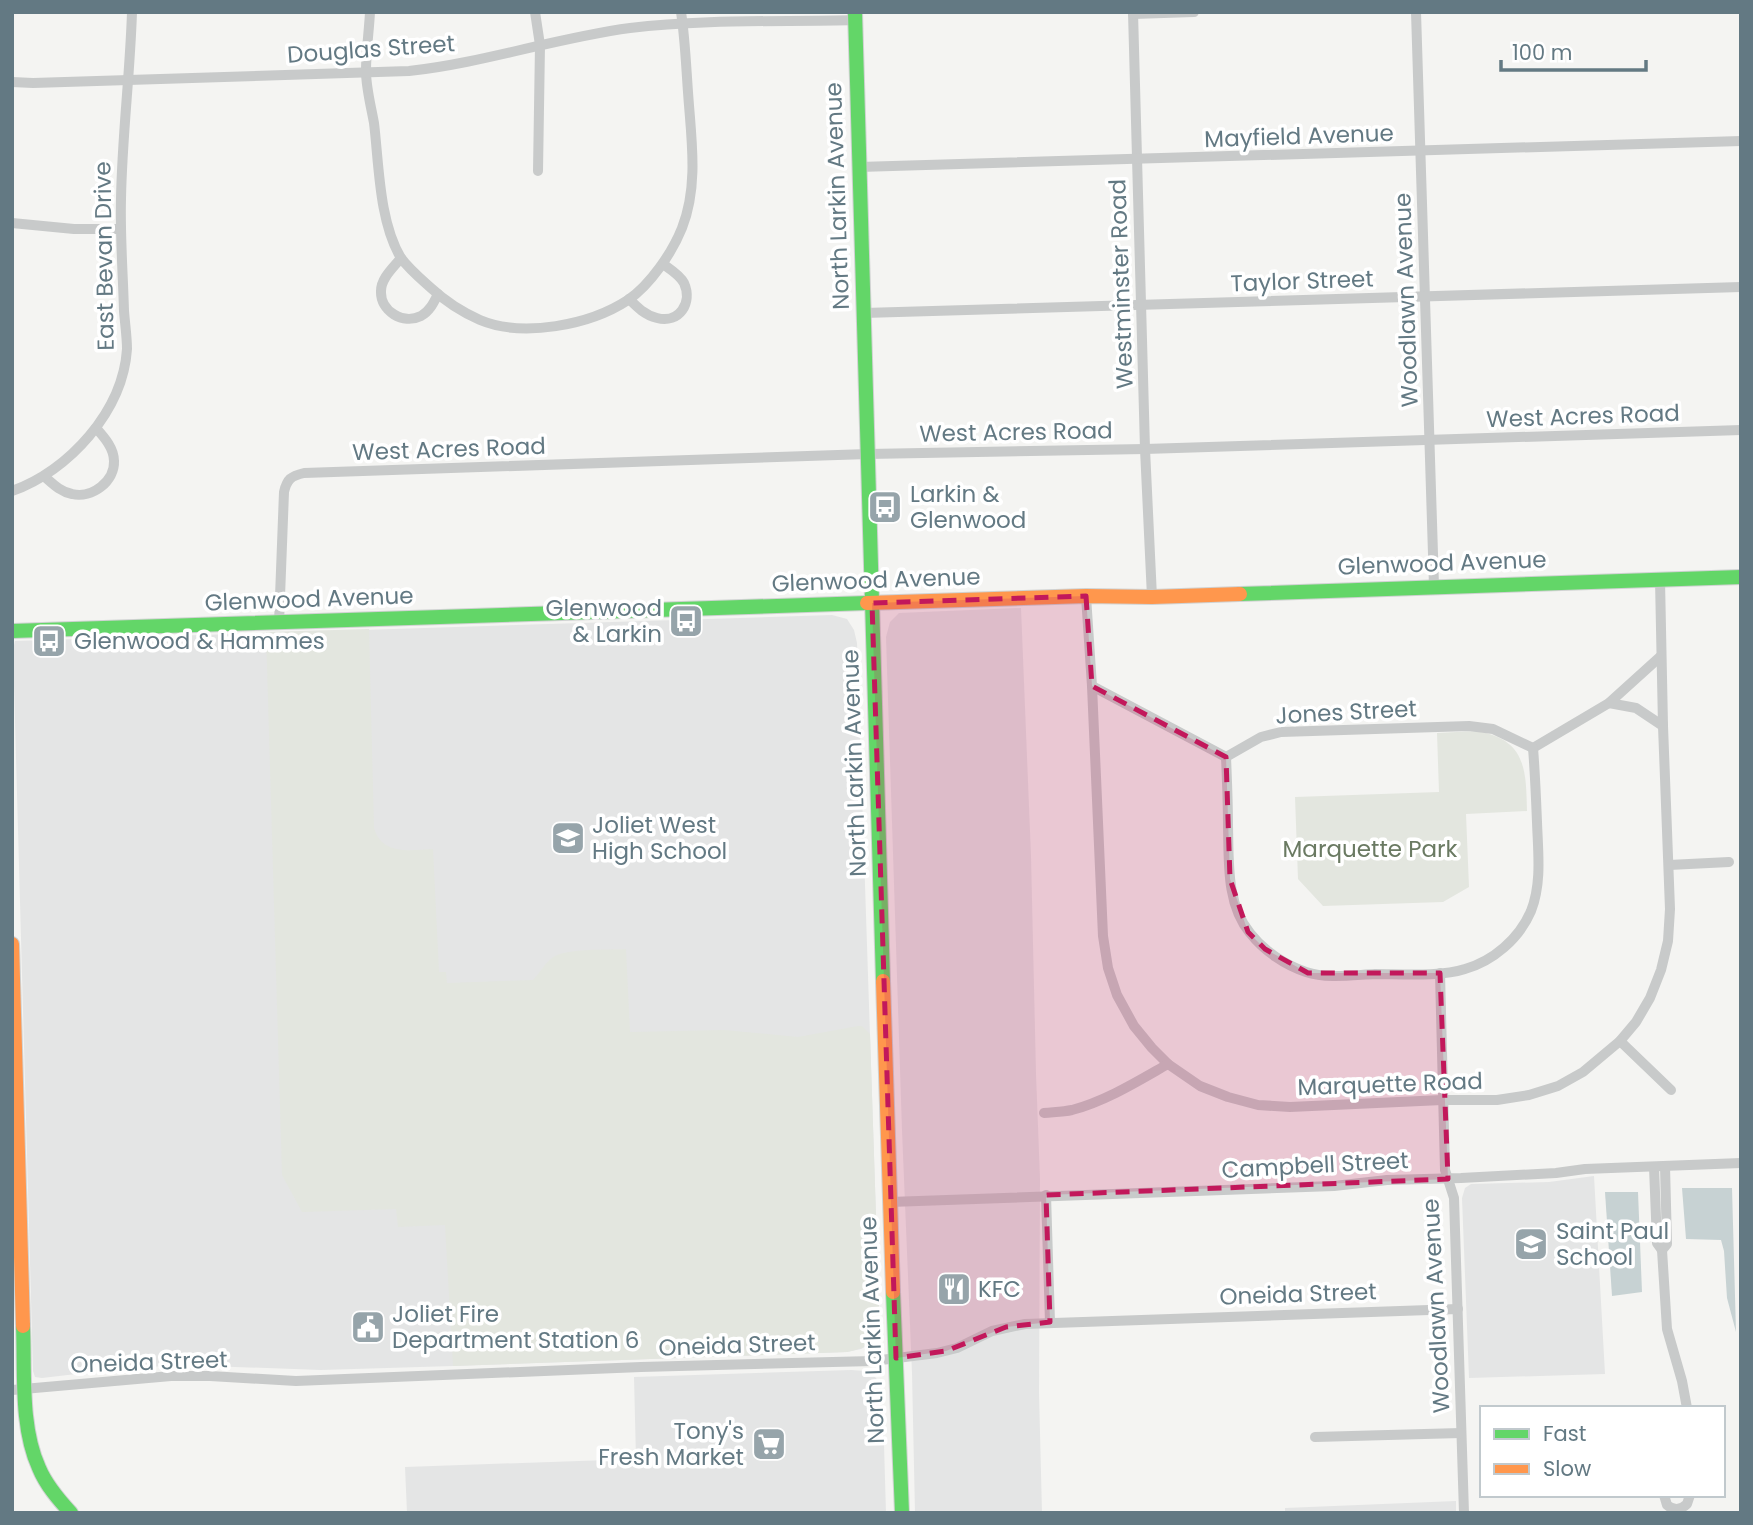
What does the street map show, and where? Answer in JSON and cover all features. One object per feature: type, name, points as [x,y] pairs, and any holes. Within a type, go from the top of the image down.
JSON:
[{"type":"street","name":"East Bevan Drive","points":[[12,491],[45,477],[69,459],[96,428],[121,377],[127,349],[120,229],[121,167],[132,12]]},
{"type":"street","points":[[370,12],[366,73],[383,207],[401,258],[438,294],[481,321],[525,328],[578,322],[629,299],[663,264],[681,230],[691,199],[691,134],[682,18]]},
{"type":"street","points":[[535,12],[540,45],[538,171]]},
{"type":"street","points":[[1133,13],[1194,12]]},
{"type":"street","name":"Woodlawn Avenue","points":[[1416,12],[1434,586]]},
{"type":"street","name":"Westminster Road","points":[[1133,13],[1145,449],[1152,597]]},
{"type":"street","name":"Douglas Street","points":[[12,82],[366,73],[441,67],[682,18],[855,16]]},
{"type":"street","name":"North Larkin Avenue","points":[[855,16],[890,1202],[902,1513]]},
{"type":"street","name":"Mayfield Avenue","points":[[859,167],[1741,141]]},
{"type":"street","points":[[12,223],[74,229],[120,229]]},
{"type":"street","points":[[401,258],[386,276],[381,290],[384,306],[393,314],[407,319],[420,317],[430,308],[438,294]]},
{"type":"street","points":[[629,299],[639,309],[654,317],[667,320],[677,316],[686,306],[684,284],[663,264]]},
{"type":"street","name":"Taylor Street","points":[[864,313],[1741,287]]},
{"type":"street","points":[[45,477],[60,489],[74,495],[99,489],[110,475],[114,461],[110,447],[96,428]]},
{"type":"street","name":"West Acres Road","points":[[279,623],[284,492],[286,481],[292,476],[868,454],[1145,449],[1741,430]]},
{"type":"street","name":"Glenwood Avenue","points":[[12,631],[1741,577]]},
{"type":"street","name":"Marquette Road","points":[[1086,596],[1093,686],[1103,936],[1108,968],[1118,995],[1134,1026],[1152,1048],[1168,1064],[1200,1086],[1258,1105],[1290,1107],[1497,1100],[1529,1095],[1558,1086],[1583,1072],[1620,1041],[1636,1021],[1650,998],[1661,970],[1668,941],[1670,909],[1660,580]]},
{"type":"street","points":[[1093,686],[1226,757],[1230,879],[1237,909],[1248,932],[1265,949],[1289,965],[1308,973],[1440,973],[1464,970],[1487,960],[1504,948],[1519,932],[1530,912],[1539,866],[1534,748],[1609,703],[1661,656]]},
{"type":"street","points":[[1609,703],[1636,708],[1663,726]]},
{"type":"street","name":"Jones Street","points":[[1226,757],[1261,737],[1281,732],[1469,726],[1493,729],[1534,748]]},
{"type":"street","points":[[1669,866],[1730,862]]},
{"type":"street","points":[[12,944],[19,1389],[36,1465],[48,1486],[71,1513]]},
{"type":"street","name":"Woodlawn Avenue","points":[[1440,973],[1445,1170],[1454,1198],[1464,1513]]},
{"type":"street","points":[[1620,1041],[1671,1090]]},
{"type":"street","points":[[1044,1113],[1069,1111],[1090,1104],[1140,1081],[1168,1064]]},
{"type":"street","name":"Campbell Street","points":[[890,1202],[1334,1186],[1387,1180],[1741,1163]]},
{"type":"street","points":[[1662,1250],[1668,1244],[1665,1166]]},
{"type":"street","points":[[1654,1167],[1657,1243],[1662,1250],[1667,1329],[1687,1406]]},
{"type":"street","points":[[1046,1195],[1050,1322]]},
{"type":"street","name":"Oneida Street","points":[[19,1389],[171,1376],[296,1381],[873,1361],[946,1351],[992,1331],[1025,1324],[1458,1309]]},
{"type":"street","points":[[1315,1437],[1461,1433]]},
{"type":"street","points":[[1665,1497],[1667,1505],[1675,1510],[1684,1508],[1689,1497]]},
{"type":"highlighted area","points":[[1086,596],[1092,686],[1226,757],[1230,879],[1248,932],[1265,949],[1308,973],[1440,973],[1448,1179],[1046,1195],[1050,1322],[1006,1327],[946,1351],[896,1358],[872,603]]},
{"type":"shaded area","points":[[1021,608],[1040,1179],[1039,1393],[1042,1513],[915,1513],[886,637],[890,622],[899,613]]},
{"type":"shaded area","name":"Joliet West High School","points":[[832,615],[847,619],[854,630],[857,643],[879,1307],[876,1337],[870,1344],[847,1352],[321,1370],[180,1365],[35,1377],[13,649],[15,641]]},
{"type":"shaded area","name":"Saint Paul School","points":[[1594,1176],[1605,1374],[1469,1378],[1462,1198],[1465,1188],[1471,1184],[1549,1182]]},
{"type":"shaded area","points":[[1682,1188],[1732,1188],[1736,1332],[1727,1298],[1721,1240],[1686,1239]]},
{"type":"shaded area","points":[[1605,1192],[1638,1192],[1642,1292],[1612,1296]]},
{"type":"shaded area","points":[[851,1370],[871,1373],[880,1385],[886,1513],[407,1513],[405,1467],[636,1459],[634,1377]]},
{"type":"shaded area","points":[[1456,1501],[1456,1513],[1285,1513],[1285,1508]]},
{"type":"green space","points":[[369,629],[374,828],[378,837],[390,847],[407,850],[433,849],[439,972],[446,972],[447,983],[533,980],[549,960],[558,955],[576,951],[626,949],[630,1032],[724,1030],[798,1037],[862,1026],[870,1034],[879,1307],[876,1332],[871,1342],[847,1352],[453,1366],[445,1225],[398,1227],[396,1209],[302,1212],[282,1175],[266,632]]},
{"type":"green space","name":"Marquette Park","points":[[1476,731],[1505,741],[1520,758],[1526,782],[1527,811],[1466,814],[1469,887],[1443,902],[1323,906],[1298,879],[1295,797],[1439,792],[1437,733]]},
{"type":"traffic: fast","points":[[855,12],[883,981]]},
{"type":"traffic: fast","points":[[1240,594],[1741,577]]},
{"type":"traffic: fast","points":[[12,631],[867,603]]},
{"type":"traffic: fast","points":[[893,1292],[902,1513]]},
{"type":"traffic: fast","points":[[23,1326],[26,1417],[33,1452],[45,1480],[71,1513]]},
{"type":"traffic: slow","points":[[867,603],[1240,594]]},
{"type":"traffic: slow","points":[[12,944],[23,1326]]},
{"type":"traffic: slow","points":[[883,981],[893,1292]]},
{"type":"place","name":"Larkin & Glenwood","points":[[885,507]]},
{"type":"place","name":"Glenwood & Larkin","points":[[686,621]]},
{"type":"place","name":"Glenwood & Hammes","points":[[49,641]]},
{"type":"place","name":"Joliet West High School","points":[[568,838]]},
{"type":"place","name":"Saint Paul School","points":[[1531,1244]]},
{"type":"place","name":"KFC","points":[[954,1289]]},
{"type":"place","name":"Joliet Fire Department Station 6","points":[[368,1327]]},
{"type":"place","name":"Tony's Fresh Market","points":[[769,1444]]}]
